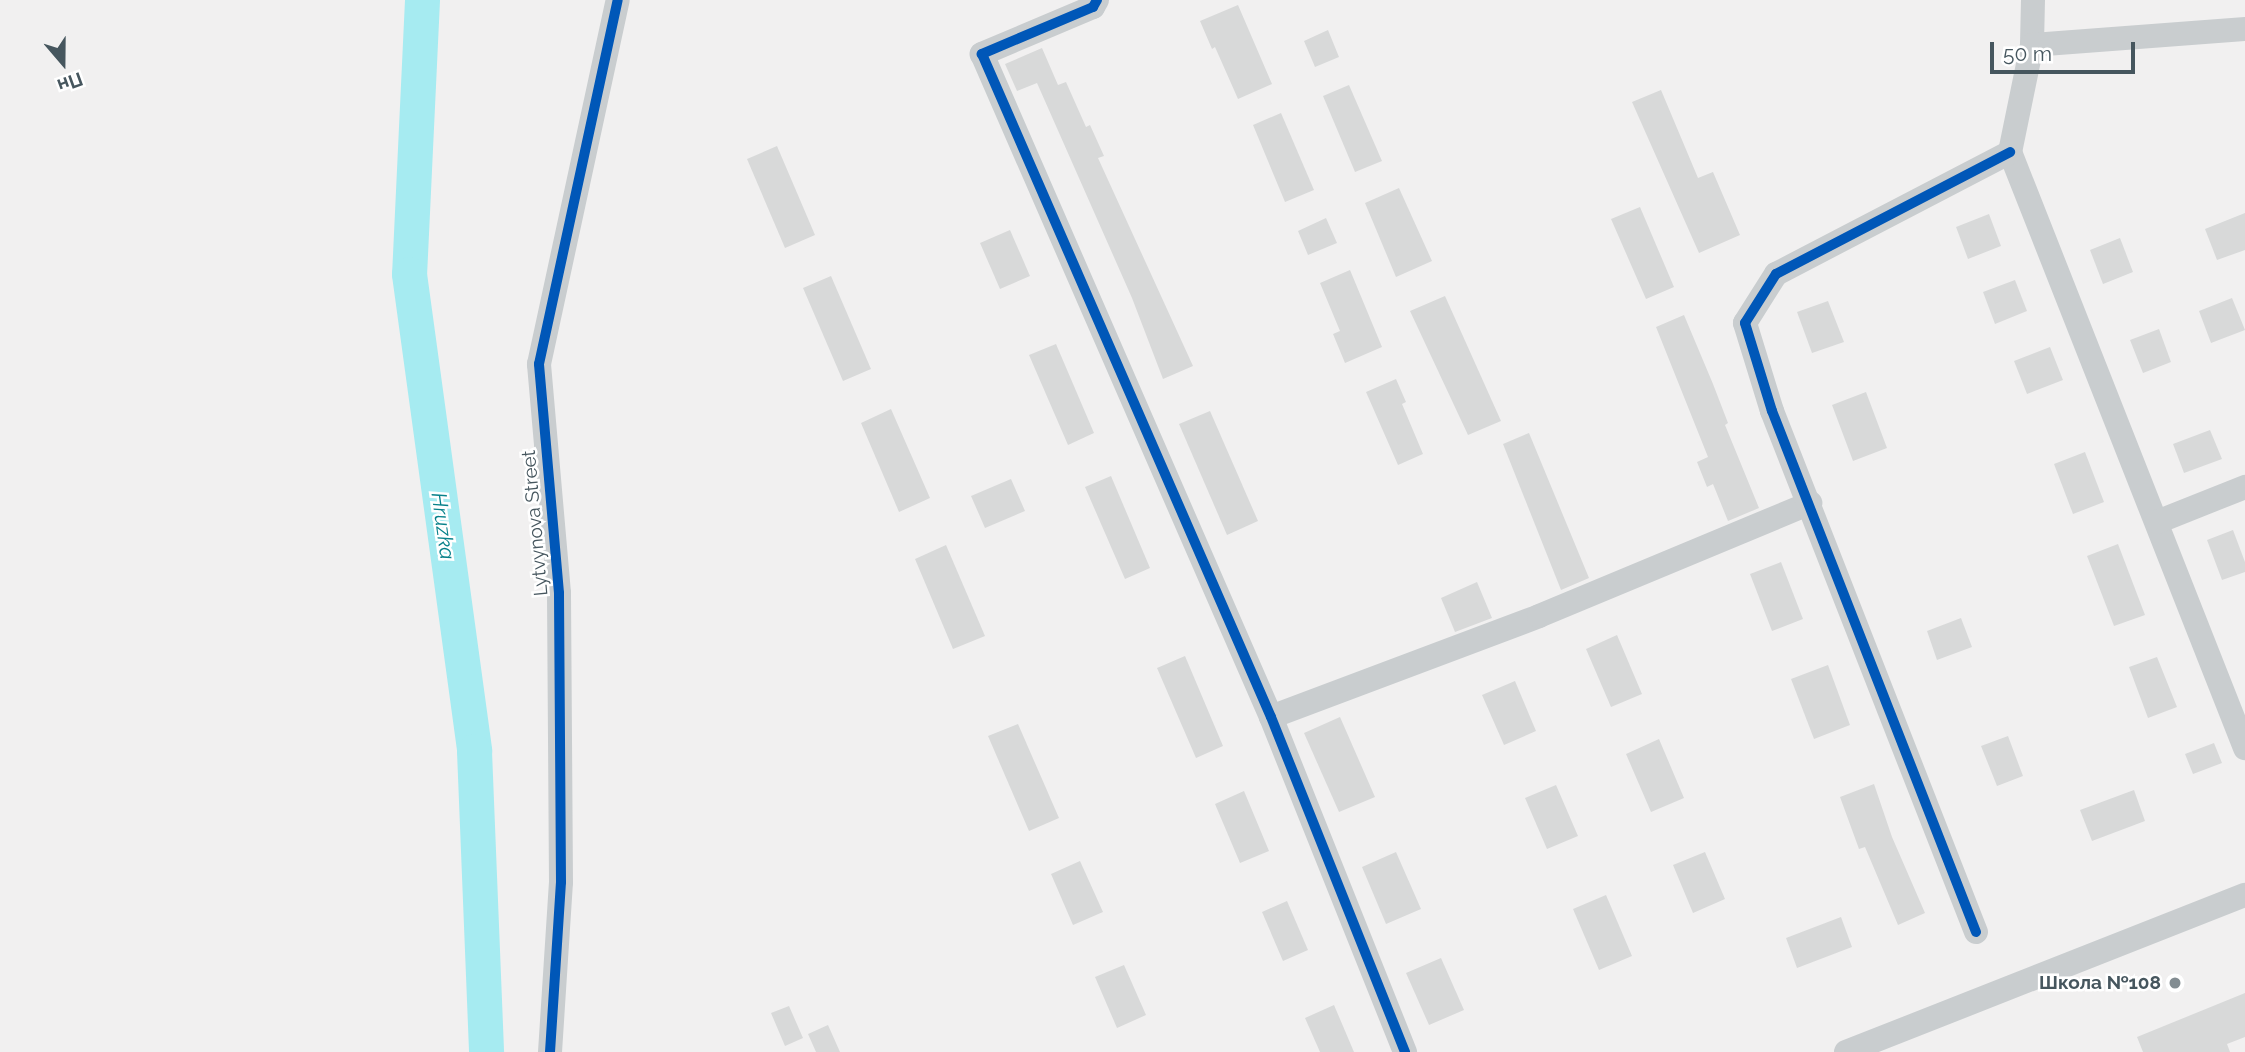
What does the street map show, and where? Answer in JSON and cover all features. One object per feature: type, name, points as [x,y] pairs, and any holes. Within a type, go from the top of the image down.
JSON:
[{"type":"street","name":"Lytvynova Street","points":[[550,1052],[561,882],[559,593],[538,364],[618,0]]},
{"type":"street","points":[[1097,0],[1093,7],[982,54],[1270,717],[1405,1052]]},
{"type":"street","points":[[2033,0],[2032,45],[2010,152],[2245,748]]},
{"type":"street","points":[[2032,45],[2245,29]]},
{"type":"street","points":[[1976,932],[1772,411],[1745,323],[1776,274],[2010,152]]},
{"type":"street","points":[[2157,522],[2245,487]]},
{"type":"street","points":[[1270,717],[1539,616],[1810,503]]},
{"type":"street","points":[[1856,1050],[2245,895]]},
{"type":"building","points":[[1238,5],[1272,84],[1238,99],[1200,21]]},
{"type":"building","points":[[1328,30],[1339,57],[1315,67],[1304,41]]},
{"type":"building","points":[[1042,48],[1058,85],[1066,82],[1086,127],[1090,125],[1104,156],[1098,158],[1193,366],[1163,379],[1132,298],[1037,83],[1017,91],[1005,64]]},
{"type":"building","points":[[1349,85],[1382,161],[1355,172],[1323,96]]},
{"type":"building","points":[[1661,90],[1698,178],[1713,172],[1740,235],[1699,253],[1632,102]]},
{"type":"building","points":[[1281,113],[1314,190],[1285,202],[1253,125]]},
{"type":"building","points":[[777,146],[815,235],[785,248],[747,159]]},
{"type":"building","points":[[1399,188],[1432,261],[1396,277],[1365,203]]},
{"type":"building","points":[[1640,207],[1674,287],[1646,299],[1611,219]]},
{"type":"building","points":[[2245,213],[2245,250],[2217,260],[2205,229]]},
{"type":"building","points":[[1989,214],[2001,246],[1968,259],[1956,227]]},
{"type":"building","points":[[1326,218],[1337,243],[1308,255],[1298,231]]},
{"type":"building","points":[[1010,230],[1030,276],[1000,289],[980,243]]},
{"type":"building","points":[[2120,238],[2133,272],[2103,284],[2090,250]]},
{"type":"building","points":[[1350,270],[1382,347],[1345,363],[1333,334],[1340,331],[1320,283]]},
{"type":"building","points":[[831,276],[871,369],[843,381],[803,288]]},
{"type":"building","points":[[2015,280],[2027,311],[1995,324],[1983,292]]},
{"type":"building","points":[[1445,296],[1501,421],[1468,435],[1410,311]]},
{"type":"building","points":[[2232,298],[2245,330],[2211,343],[2199,311]]},
{"type":"building","points":[[1828,301],[1844,342],[1812,353],[1797,312]]},
{"type":"building","points":[[1684,315],[1759,508],[1728,521],[1713,484],[1707,487],[1697,462],[1708,457],[1656,327]]},
{"type":"building","points":[[2159,329],[2171,362],[2143,373],[2130,340]]},
{"type":"building","points":[[1056,344],[1094,433],[1068,445],[1029,355]]},
{"type":"building","points":[[2050,347],[2063,380],[2027,394],[2014,361]]},
{"type":"building","points":[[1396,379],[1406,402],[1402,404],[1423,454],[1398,465],[1366,392]]},
{"type":"building","points":[[1866,392],[1887,448],[1853,461],[1832,405]]},
{"type":"building","points":[[891,409],[930,498],[899,512],[861,423]]},
{"type":"building","points":[[1210,411],[1258,521],[1227,535],[1179,424]]},
{"type":"building","points":[[2210,430],[2222,459],[2184,473],[2173,444]]},
{"type":"building","points":[[1529,433],[1589,578],[1561,590],[1503,444]]},
{"type":"building","points":[[2085,452],[2104,502],[2073,514],[2054,464]]},
{"type":"building","points":[[1111,476],[1150,568],[1125,579],[1085,487]]},
{"type":"building","points":[[1011,479],[1025,511],[985,528],[971,496]]},
{"type":"building","points":[[2233,530],[2245,562],[2245,572],[2222,580],[2207,540]]},
{"type":"building","points":[[2118,544],[2145,615],[2114,626],[2087,556]]},
{"type":"building","points":[[946,545],[985,636],[953,649],[915,559]]},
{"type":"building","points":[[1781,562],[1803,619],[1772,631],[1750,574]]},
{"type":"building","points":[[1477,582],[1492,618],[1455,632],[1441,598]]},
{"type":"building","points":[[1961,618],[1972,647],[1937,660],[1927,631]]},
{"type":"building","points":[[1617,635],[1642,694],[1611,707],[1586,649]]},
{"type":"building","points":[[1185,656],[1223,746],[1196,758],[1157,668]]},
{"type":"building","points":[[2157,657],[2177,707],[2148,718],[2129,667]]},
{"type":"building","points":[[1828,665],[1850,725],[1814,739],[1791,679]]},
{"type":"building","points":[[1515,681],[1536,731],[1504,745],[1482,695]]},
{"type":"building","points":[[1340,717],[1375,797],[1339,812],[1304,733]]},
{"type":"building","points":[[1018,724],[1059,818],[1029,831],[988,736]]},
{"type":"building","points":[[2008,736],[2023,776],[1997,786],[1981,746]]},
{"type":"building","points":[[1659,739],[1684,798],[1651,812],[1626,754]]},
{"type":"building","points":[[2214,743],[2222,763],[2193,774],[2185,754]]},
{"type":"building","points":[[1874,784],[1892,837],[1925,913],[1898,925],[1865,847],[1859,849],[1840,797]]},
{"type":"building","points":[[1556,785],[1578,836],[1547,849],[1525,798]]},
{"type":"building","points":[[2134,790],[2145,821],[2092,841],[2080,810]]},
{"type":"building","points":[[1244,791],[1269,851],[1240,863],[1215,804]]},
{"type":"building","points":[[1396,852],[1421,909],[1386,924],[1362,867]]},
{"type":"building","points":[[1705,852],[1725,899],[1693,913],[1673,865]]},
{"type":"building","points":[[1080,861],[1103,912],[1073,925],[1051,874]]},
{"type":"building","points":[[1606,895],[1632,956],[1599,970],[1573,909]]},
{"type":"building","points":[[1287,901],[1308,950],[1283,961],[1262,912]]},
{"type":"building","points":[[1841,917],[1852,947],[1797,968],[1786,938]]},
{"type":"building","points":[[1441,958],[1464,1010],[1429,1025],[1406,973]]},
{"type":"building","points":[[1124,965],[1146,1015],[1117,1028],[1095,977]]},
{"type":"building","points":[[2245,993],[2245,1037],[2227,1044],[2230,1052],[2143,1052],[2137,1037]]},
{"type":"building","points":[[1334,1005],[1354,1052],[1320,1052],[1305,1018]]},
{"type":"building","points":[[789,1006],[803,1038],[785,1046],[771,1013]]},
{"type":"building","points":[[828,1025],[840,1052],[816,1052],[808,1034]]},
{"type":"waterway","name":"Hruzka","points":[[422,0],[409,274],[474,751],[486,1052]]},
{"type":"cycle path","points":[[550,1052],[561,882],[559,593],[539,364],[618,0]]},
{"type":"cycle path","points":[[1097,0],[1093,7],[982,54],[1271,717],[1405,1052]]},
{"type":"cycle path","points":[[1976,932],[1772,411],[1745,323],[1776,274],[2010,152]]},
{"type":"place","name":"Школа №108","points":[[2175,983]]}]
